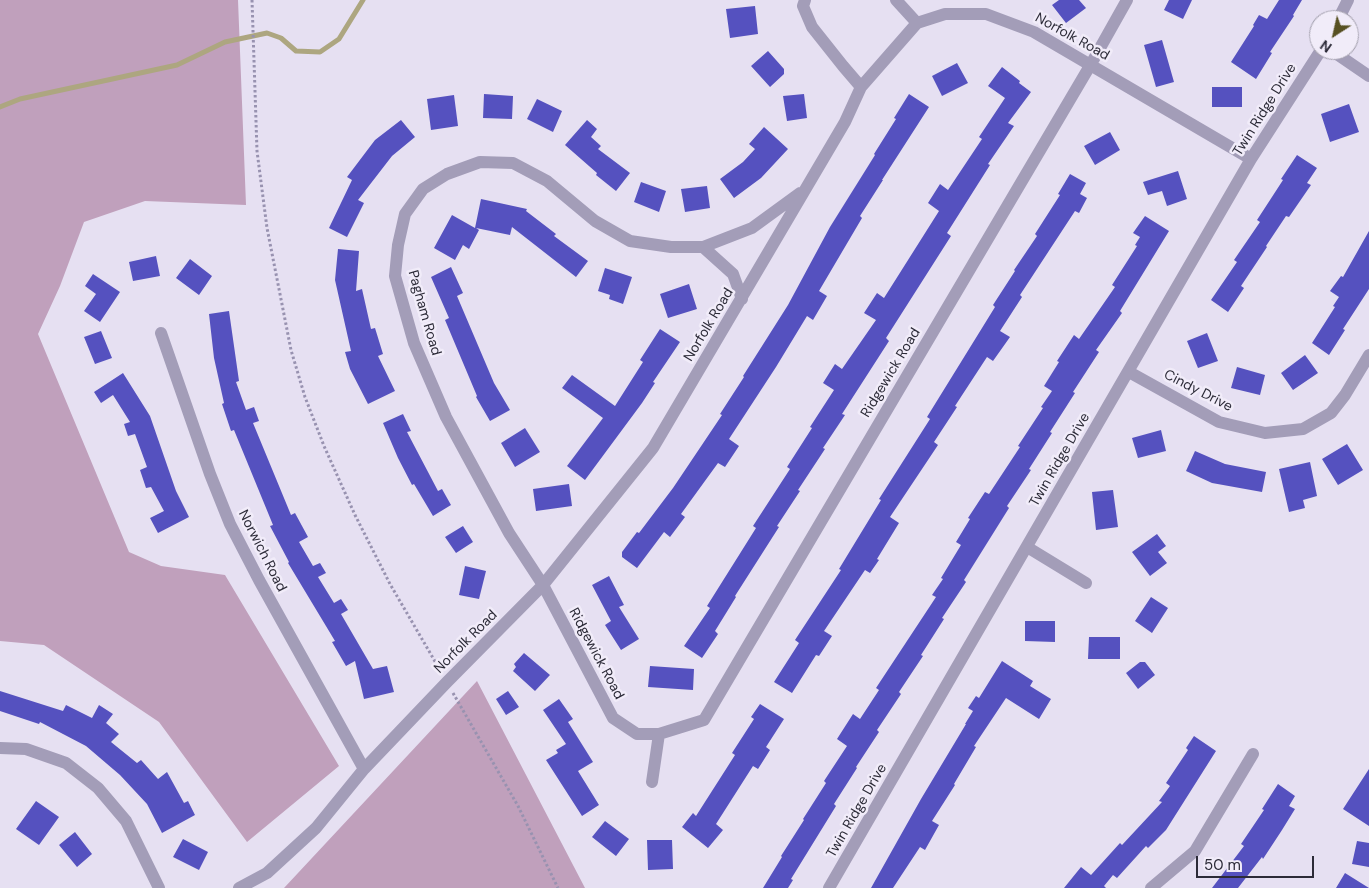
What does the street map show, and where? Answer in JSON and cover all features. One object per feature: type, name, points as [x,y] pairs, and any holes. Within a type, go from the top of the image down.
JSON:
[{"type":"street","points":[[805,0],[803,6],[812,27],[861,87]]},
{"type":"street","points":[[896,0],[917,22]]},
{"type":"street","name":"Ridgewick Road","points":[[543,585],[613,718],[637,734],[659,734],[704,720],[1127,0]]},
{"type":"street","name":"Norfolk Road","points":[[239,888],[267,873],[316,828],[364,769],[543,585],[653,448],[845,122],[861,87],[917,22],[945,14],[986,14],[1034,32],[1251,159]]},
{"type":"street","name":"Twin Ridge Drive","points":[[830,888],[1251,159],[1315,60]]},
{"type":"street","points":[[1346,60],[1369,76]]},
{"type":"street","name":"Pagham Road","points":[[543,585],[509,533],[446,417],[414,344],[396,276],[398,244],[405,214],[423,189],[447,174],[480,162],[513,163],[547,180],[595,221],[630,240],[671,247],[703,246],[752,228],[804,190]]},
{"type":"street","points":[[703,246],[733,274],[742,299]]},
{"type":"street","name":"Norwich Road","points":[[161,333],[207,465],[230,524],[263,588],[364,769]]},
{"type":"street","name":"Cindy Drive","points":[[1129,372],[1219,422],[1265,434],[1303,429],[1331,412],[1345,396],[1369,355]]},
{"type":"street","points":[[1027,547],[1086,583]]},
{"type":"street","points":[[652,782],[659,734]]},
{"type":"street","points":[[0,748],[26,749],[66,763],[98,788],[126,821],[159,888]]},
{"type":"street","points":[[1151,888],[1194,851],[1253,754]]},
{"type":"path","points":[[252,1],[257,152],[267,228],[292,350],[306,397],[324,446],[355,515],[390,584],[518,806],[558,888]]},
{"type":"shaded area","points":[[0,0],[238,0],[246,205],[145,201],[84,222],[60,286],[38,334],[129,552],[161,566],[225,575],[339,766],[247,842],[159,722],[44,645],[0,641]]},
{"type":"shaded area","points":[[477,681],[585,888],[284,888]]},
{"type":"building","points":[[1059,0],[1079,0],[1086,8],[1066,23],[1052,5]]},
{"type":"building","points":[[1169,0],[1192,0],[1183,19],[1164,10]]},
{"type":"building","points":[[1279,0],[1302,0],[1256,79],[1231,62],[1259,15],[1267,19]]},
{"type":"building","points":[[755,6],[758,34],[730,38],[726,9]]},
{"type":"building","points":[[1162,40],[1174,82],[1156,87],[1144,45]]},
{"type":"building","points":[[768,51],[784,69],[784,74],[770,87],[751,66]]},
{"type":"building","points":[[957,63],[968,83],[942,96],[932,76]]},
{"type":"building","points":[[1002,67],[1031,92],[1008,123],[1014,126],[988,164],[990,165],[947,233],[951,236],[886,338],[889,341],[842,414],[845,415],[798,490],[800,491],[777,526],[779,527],[735,596],[715,631],[718,634],[702,658],[684,646],[710,608],[707,606],[756,528],[753,526],[790,469],[787,467],[834,390],[823,383],[835,364],[842,369],[876,320],[864,313],[877,293],[884,298],[939,211],[928,203],[940,184],[948,190],[982,139],[979,137],[1005,98],[988,86]]},
{"type":"building","points":[[1212,87],[1242,87],[1242,107],[1212,107]]},
{"type":"building","points":[[484,94],[513,96],[512,119],[483,118]]},
{"type":"building","points":[[804,94],[807,118],[787,121],[783,96]]},
{"type":"building","points":[[909,94],[929,107],[860,216],[862,218],[819,291],[827,296],[813,320],[807,316],[729,439],[739,446],[725,467],[718,463],[681,514],[685,517],[670,537],[664,532],[637,568],[622,557],[622,552],[673,488],[722,415],[720,414],[788,305],[830,227],[875,155]]},
{"type":"building","points":[[454,95],[458,126],[431,130],[427,99]]},
{"type":"building","points":[[537,99],[562,111],[553,132],[527,119]]},
{"type":"building","points":[[1349,104],[1359,132],[1330,142],[1321,114]]},
{"type":"building","points":[[401,120],[415,137],[392,156],[358,200],[364,203],[347,237],[329,228],[352,180],[347,177],[375,140]]},
{"type":"building","points":[[587,120],[597,129],[591,137],[601,146],[598,149],[630,173],[616,191],[596,175],[597,173],[565,145]]},
{"type":"building","points":[[764,127],[788,149],[761,178],[734,198],[720,179],[743,162],[755,149],[749,144]]},
{"type":"building","points":[[1110,132],[1120,150],[1095,165],[1084,146]]},
{"type":"building","points":[[1297,155],[1317,168],[1307,183],[1311,185],[1289,217],[1286,216],[1266,246],[1241,286],[1244,288],[1228,312],[1211,300],[1237,262],[1234,260],[1260,222],[1257,220]]},
{"type":"building","points":[[1178,171],[1187,199],[1167,206],[1162,191],[1148,195],[1143,182]]},
{"type":"building","points":[[1070,174],[1086,183],[1080,194],[1087,198],[1079,213],[1075,211],[1020,295],[1022,297],[1000,331],[1010,337],[993,361],[987,357],[955,406],[957,407],[934,442],[938,445],[890,517],[899,523],[877,559],[879,560],[870,573],[865,570],[824,631],[832,636],[819,656],[816,655],[792,693],[774,682],[799,643],[795,640],[841,570],[839,569],[881,500],[879,499],[930,419],[927,417],[995,307],[993,305],[1014,270],[1037,236],[1035,234],[1060,195],[1058,194]]},
{"type":"building","points":[[641,182],[666,191],[659,212],[634,202]]},
{"type":"building","points":[[707,186],[710,208],[685,212],[681,189]]},
{"type":"building","points":[[481,199],[527,209],[526,211],[556,234],[554,236],[588,261],[576,277],[512,227],[510,235],[476,228],[479,230],[469,249],[463,245],[455,260],[434,248],[452,215],[475,228]]},
{"type":"building","points":[[1145,216],[1169,231],[1120,311],[1122,313],[1096,350],[1099,352],[1073,392],[1075,393],[1029,469],[1031,470],[1007,506],[1009,508],[964,580],[966,582],[942,618],[944,619],[921,655],[923,656],[899,692],[901,694],[877,730],[879,732],[834,804],[836,806],[791,879],[793,880],[788,888],[763,888],[826,783],[824,781],[847,746],[837,739],[853,714],[860,719],[879,690],[876,688],[936,597],[932,595],[961,545],[956,542],[970,519],[968,518],[985,492],[989,494],[1043,408],[1041,407],[1052,391],[1044,386],[1059,362],[1057,361],[1074,335],[1079,339],[1115,287],[1112,285],[1137,246],[1135,245],[1140,237],[1133,233]]},
{"type":"building","points":[[1369,231],[1369,289],[1343,329],[1345,330],[1329,355],[1312,343],[1335,307],[1333,306],[1339,297],[1330,291],[1341,276],[1343,277]]},
{"type":"building","points":[[338,249],[359,251],[356,291],[362,289],[371,329],[375,328],[383,354],[378,356],[395,391],[368,404],[350,369],[345,352],[351,351],[335,280]]},
{"type":"building","points":[[156,256],[160,276],[133,281],[129,262]]},
{"type":"building","points":[[190,259],[212,276],[199,295],[176,278]]},
{"type":"building","points":[[451,267],[463,293],[457,296],[494,383],[510,410],[490,421],[476,397],[445,320],[449,318],[431,277]]},
{"type":"building","points":[[605,268],[632,277],[623,304],[609,299],[610,295],[598,291]]},
{"type":"building","points":[[93,274],[120,292],[100,322],[84,311],[96,294],[85,286]]},
{"type":"building","points":[[689,284],[697,309],[668,318],[660,294]]},
{"type":"building","points":[[229,311],[239,381],[236,382],[246,410],[254,407],[259,421],[253,423],[291,515],[295,513],[308,537],[299,542],[313,566],[320,563],[326,573],[318,577],[334,603],[341,599],[348,610],[341,614],[373,669],[387,666],[394,692],[364,699],[355,661],[346,666],[332,642],[335,641],[288,563],[270,526],[273,525],[234,430],[231,431],[222,404],[224,403],[214,358],[209,314]]},
{"type":"building","points":[[660,329],[680,342],[653,382],[655,383],[642,403],[585,480],[567,466],[603,418],[562,388],[572,375],[615,406],[643,362],[640,360]]},
{"type":"building","points":[[101,331],[112,358],[95,364],[84,337]]},
{"type":"building","points":[[1207,333],[1218,361],[1198,368],[1187,341]]},
{"type":"building","points":[[1305,355],[1318,373],[1293,390],[1281,373]]},
{"type":"building","points":[[1237,367],[1265,375],[1260,395],[1231,388]]},
{"type":"building","points":[[123,373],[150,416],[176,491],[189,517],[158,533],[150,518],[164,511],[151,487],[146,488],[140,470],[147,467],[135,434],[128,436],[124,424],[130,422],[113,395],[101,403],[94,392]]},
{"type":"building","points":[[403,414],[411,431],[407,432],[438,491],[442,489],[451,505],[433,516],[414,484],[412,485],[383,423]]},
{"type":"building","points":[[525,428],[540,452],[515,467],[501,443]]},
{"type":"building","points":[[1161,430],[1166,451],[1138,458],[1132,438]]},
{"type":"building","points":[[1347,444],[1363,470],[1338,485],[1322,459]]},
{"type":"building","points":[[1195,451],[1225,464],[1266,472],[1262,492],[1212,483],[1186,471]]},
{"type":"building","points":[[1310,462],[1317,496],[1303,500],[1305,508],[1289,512],[1279,469]]},
{"type":"building","points":[[569,484],[572,506],[536,511],[533,489]]},
{"type":"building","points":[[1113,490],[1118,527],[1096,530],[1092,492]]},
{"type":"building","points":[[463,526],[473,542],[456,553],[445,537]]},
{"type":"building","points":[[1157,534],[1166,546],[1158,552],[1167,563],[1150,576],[1132,552]]},
{"type":"building","points":[[465,566],[486,571],[479,599],[459,595]]},
{"type":"building","points":[[609,576],[624,605],[619,607],[639,639],[621,650],[605,625],[611,621],[592,585]]},
{"type":"building","points":[[1151,597],[1168,608],[1152,633],[1135,621]]},
{"type":"building","points":[[1025,621],[1055,621],[1055,642],[1025,641]]},
{"type":"building","points":[[1089,637],[1120,637],[1120,659],[1088,659]]},
{"type":"building","points":[[524,653],[550,675],[535,691],[513,671],[516,667],[514,664]]},
{"type":"building","points":[[1002,661],[1033,681],[1030,686],[1051,699],[1039,719],[1006,698],[974,746],[976,747],[955,785],[932,821],[939,825],[925,850],[920,847],[893,888],[871,888],[966,724],[973,711],[968,708],[976,696],[979,698]]},
{"type":"building","points":[[1140,662],[1145,662],[1155,675],[1138,689],[1126,673]]},
{"type":"building","points":[[650,666],[694,669],[693,690],[648,687]]},
{"type":"building","points":[[0,691],[63,711],[66,705],[92,718],[99,705],[113,714],[106,723],[119,734],[111,742],[137,763],[141,760],[158,779],[167,772],[184,803],[188,801],[195,815],[162,833],[147,804],[120,775],[86,746],[40,722],[39,724],[0,711]]},
{"type":"building","points":[[508,691],[519,707],[506,715],[496,699]]},
{"type":"building","points":[[559,699],[573,719],[568,722],[593,762],[578,771],[599,805],[582,816],[546,760],[558,753],[556,750],[566,744],[543,710]]},
{"type":"building","points":[[760,704],[784,719],[766,747],[770,750],[758,769],[753,766],[716,824],[723,830],[708,848],[682,827],[693,813],[696,816],[735,755],[732,753],[754,719],[751,717]]},
{"type":"building","points":[[1194,736],[1216,751],[1166,830],[1148,848],[1146,846],[1117,878],[1113,875],[1104,886],[1106,888],[1064,888],[1081,867],[1091,875],[1120,843],[1122,845],[1162,802],[1159,801],[1170,786],[1166,783],[1188,750],[1186,748]]},
{"type":"building","points":[[1369,769],[1369,826],[1343,809]]},
{"type":"building","points":[[1278,784],[1295,796],[1289,806],[1295,809],[1282,830],[1263,859],[1262,857],[1238,888],[1212,888],[1244,846],[1241,844],[1264,810],[1262,809]]},
{"type":"building","points":[[36,801],[59,817],[39,845],[16,829]]},
{"type":"building","points":[[605,821],[629,839],[616,856],[592,837]]},
{"type":"building","points":[[75,832],[92,854],[77,867],[59,845]]},
{"type":"building","points":[[183,839],[208,852],[199,870],[173,857]]},
{"type":"building","points":[[647,840],[672,840],[673,869],[648,870]]},
{"type":"building","points":[[1357,841],[1369,843],[1369,867],[1352,864]]},
{"type":"building","points":[[1345,873],[1369,888],[1336,888]]},
{"type":"waterway","points":[[0,107],[20,99],[177,65],[225,42],[267,33],[281,38],[296,51],[320,52],[339,39],[363,0]]}]
